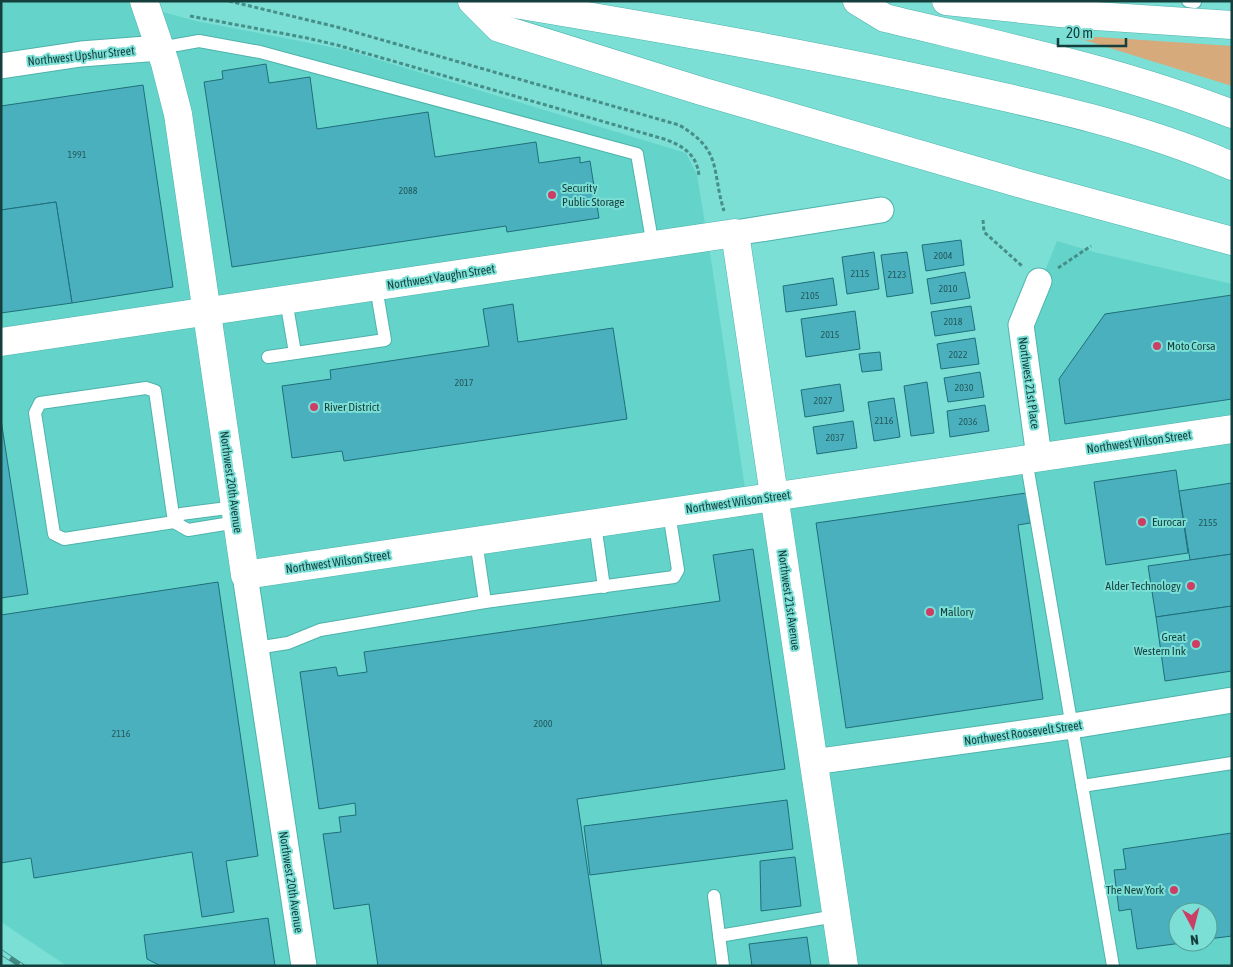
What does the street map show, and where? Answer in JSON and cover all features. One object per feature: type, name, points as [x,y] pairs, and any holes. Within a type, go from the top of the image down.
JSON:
[{"type":"main road","name":"Northwest 20th Avenue","points":[[144,1],[171,83],[178,114],[245,575]]},
{"type":"main road","points":[[472,1],[499,28],[701,91],[1029,186],[1232,241]]},
{"type":"main road","points":[[498,1],[716,37],[1038,104],[1147,134],[1232,166]]},
{"type":"main road","points":[[857,1],[886,18],[1111,74],[1200,101],[1232,114]]},
{"type":"main road","points":[[946,1],[1080,15],[1232,25]]},
{"type":"main road","name":"Northwest Vaughn Street","points":[[1,342],[736,233]]},
{"type":"main road","name":"Northwest 21st Avenue","points":[[736,233],[844,966]]},
{"type":"main road","name":"Northwest Wilson Street","points":[[245,575],[1232,429]]},
{"type":"street","name":"Northwest Upshur Street","points":[[1,66],[81,54],[160,48]]},
{"type":"street","name":"Northwest Vaughn Street","points":[[736,233],[881,210]]},
{"type":"street","name":"Northwest 21st Place","points":[[1033,458],[1021,325],[1039,281]]},
{"type":"street","name":"Northwest 20th Avenue","points":[[245,575],[304,966]]},
{"type":"street","name":"Northwest Roosevelt Street","points":[[813,762],[1072,726],[1232,700]]},
{"type":"lane","points":[[160,48],[199,41],[260,52],[637,154],[653,246]]},
{"type":"lane","points":[[268,357],[384,340],[376,287]]},
{"type":"lane","points":[[286,300],[294,353]]},
{"type":"lane","points":[[174,522],[156,391],[146,388],[40,403],[35,413],[54,534],[64,539],[174,522],[181,514],[236,514]]},
{"type":"lane","points":[[1033,458],[1072,726],[1114,966]]},
{"type":"lane","points":[[256,648],[288,643],[320,630],[485,602],[674,577],[678,570],[669,513]]},
{"type":"lane","points":[[595,524],[604,587]]},
{"type":"lane","points":[[476,541],[485,602]]},
{"type":"lane","points":[[1082,786],[1232,762]]},
{"type":"lane","points":[[714,896],[723,966]]},
{"type":"lane","points":[[719,936],[836,916]]},
{"type":"path","points":[[229,1],[346,30],[679,126],[703,142],[712,156],[722,204],[736,233]]},
{"type":"path","points":[[190,16],[337,45],[664,139],[685,148],[696,163],[699,176]]},
{"type":"path","points":[[983,220],[984,232],[1039,281],[1091,246]]},
{"type":"shaded area","points":[[1,1],[122,1],[196,21],[346,50],[686,153],[697,175],[747,502],[1041,459],[1023,326],[1057,241],[1094,252],[1232,284],[1232,966],[67,966],[1,922]]},
{"type":"shaded area","points":[[1068,35],[1232,46],[1232,86]]},
{"type":"building","points":[[266,64],[269,83],[310,77],[317,129],[428,112],[435,157],[536,142],[539,163],[580,157],[580,163],[590,161],[599,218],[507,232],[506,226],[232,267],[204,82],[223,79],[222,71]]},
{"type":"building","points":[[143,85],[173,287],[72,303],[56,202],[1,210],[1,106]]},
{"type":"building","points":[[56,202],[72,303],[1,313],[1,210]]},
{"type":"building","points":[[961,240],[964,265],[926,271],[922,245]]},
{"type":"building","points":[[874,252],[879,289],[847,294],[842,257]]},
{"type":"building","points":[[907,252],[913,293],[887,297],[881,255]]},
{"type":"building","points":[[965,272],[970,298],[931,304],[927,279]]},
{"type":"building","points":[[833,278],[837,305],[786,312],[783,286]]},
{"type":"building","name":"Moto Corsa","points":[[1232,295],[1232,399],[1065,424],[1059,379],[1105,314]]},
{"type":"building","points":[[513,304],[518,342],[613,328],[627,419],[344,461],[342,451],[292,458],[282,386],[331,379],[330,370],[489,346],[483,309]]},
{"type":"building","points":[[971,306],[975,330],[935,336],[931,312]]},
{"type":"building","points":[[855,311],[860,349],[806,357],[801,319]]},
{"type":"building","points":[[975,338],[979,364],[941,369],[937,344]]},
{"type":"building","points":[[880,352],[882,370],[862,372],[859,354]]},
{"type":"building","points":[[980,372],[984,397],[948,402],[944,378]]},
{"type":"building","points":[[927,382],[934,433],[911,436],[904,386]]},
{"type":"building","points":[[840,384],[844,411],[805,417],[801,390]]},
{"type":"building","points":[[894,398],[900,437],[874,441],[868,402]]},
{"type":"building","points":[[985,405],[989,431],[950,437],[947,411]]},
{"type":"building","points":[[1,420],[28,594],[1,598]]},
{"type":"building","points":[[853,421],[857,448],[817,454],[813,427]]},
{"type":"building","name":"Eurocar","points":[[1176,470],[1188,553],[1106,565],[1094,482]]},
{"type":"building","points":[[1232,483],[1232,554],[1190,560],[1179,491]]},
{"type":"building","name":"Mallory","points":[[1026,493],[1030,523],[1018,525],[1043,699],[846,728],[816,523]]},
{"type":"building","points":[[753,549],[785,769],[577,799],[602,966],[378,966],[369,904],[334,909],[323,834],[341,832],[339,817],[356,815],[355,803],[319,809],[300,672],[336,667],[338,676],[367,672],[364,652],[720,601],[713,555]]},
{"type":"building","name":"Alder Technology","points":[[1232,554],[1232,606],[1156,617],[1148,566]]},
{"type":"building","points":[[218,582],[258,856],[226,861],[234,912],[202,917],[192,852],[34,878],[31,858],[1,863],[1,615]]},
{"type":"building","name":"Great Western Ink","points":[[1232,606],[1232,671],[1165,681],[1156,617]]},
{"type":"building","points":[[787,800],[793,849],[590,875],[584,826]]},
{"type":"building","name":"The New York","points":[[1232,833],[1232,936],[1218,938],[1218,902],[1168,902],[1168,945],[1137,949],[1131,909],[1119,911],[1114,870],[1126,869],[1123,849]]},
{"type":"building","points":[[795,857],[801,906],[761,911],[760,861]]},
{"type":"building","points":[[268,918],[275,966],[161,966],[147,959],[144,935]]},
{"type":"building","points":[[807,937],[811,966],[752,966],[749,944]]},
{"type":"railway","points":[[1,952],[22,966]]},
{"type":"place","name":"Security Public Storage","points":[[552,195]]},
{"type":"place","name":"Moto Corsa","points":[[1157,346]]},
{"type":"place","name":"River District","points":[[314,407]]},
{"type":"place","name":"Eurocar","points":[[1142,522]]},
{"type":"place","name":"Alder Technology","points":[[1191,586]]},
{"type":"place","name":"Mallory","points":[[930,612]]},
{"type":"place","name":"Great Western Ink","points":[[1196,644]]},
{"type":"place","name":"The New York","points":[[1174,890]]}]
